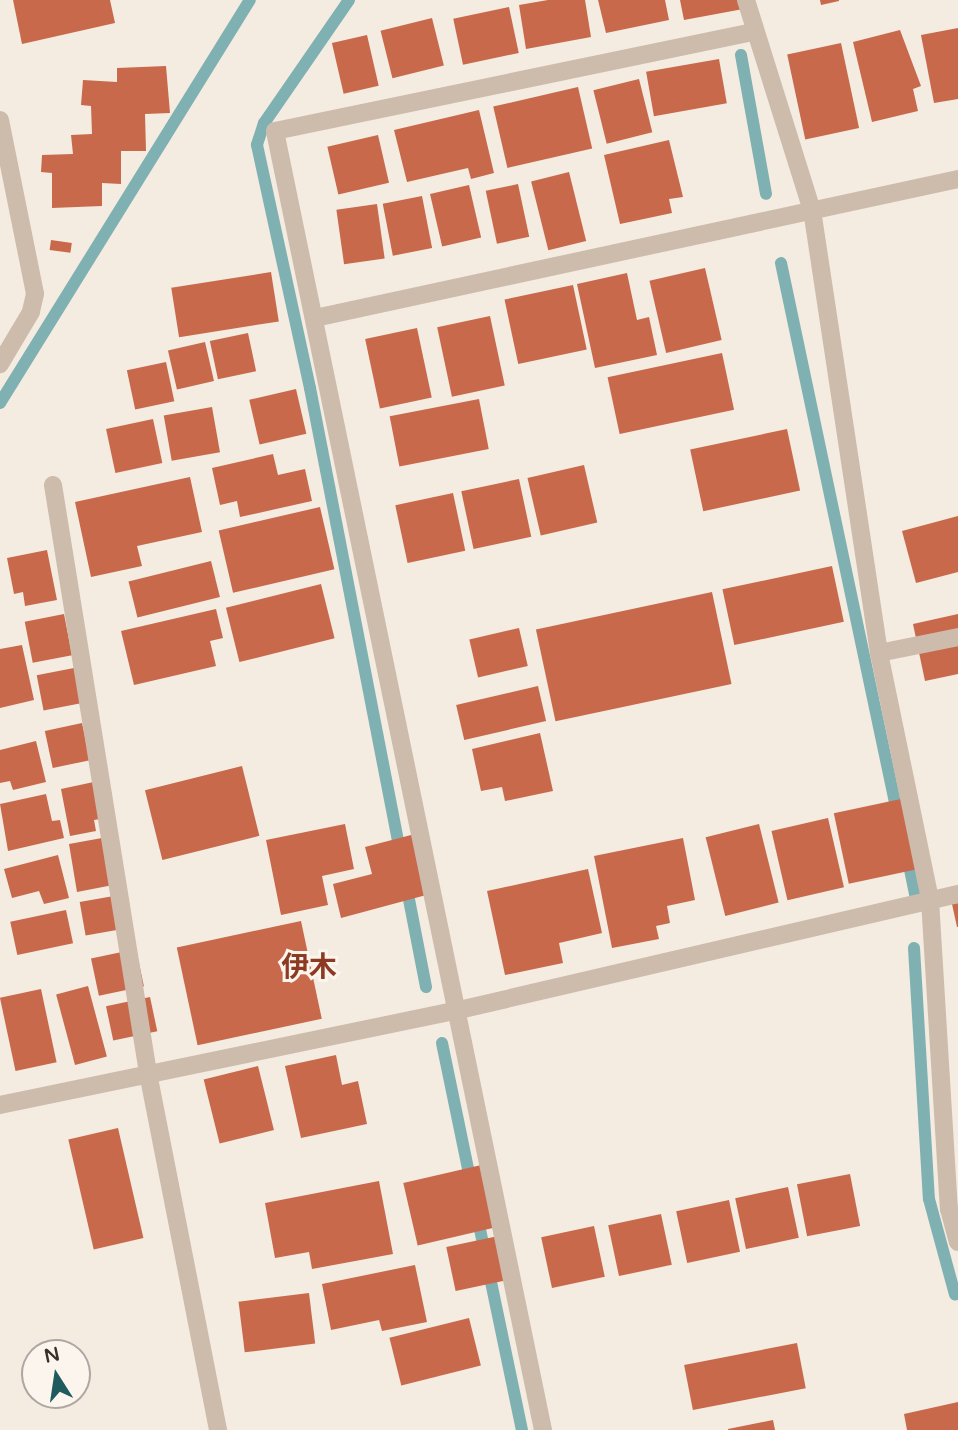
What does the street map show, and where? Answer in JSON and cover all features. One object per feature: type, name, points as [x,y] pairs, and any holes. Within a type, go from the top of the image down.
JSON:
[{"type":"street","points":[[746,0],[753,32],[811,210],[880,653],[930,900],[949,1209],[958,1242]]},
{"type":"street","points":[[543,1430],[459,1010],[275,131],[753,32]]},
{"type":"street","points":[[0,120],[35,294],[31,312],[0,364]]},
{"type":"street","points":[[315,318],[958,179]]},
{"type":"street","points":[[53,485],[148,1073],[218,1430]]},
{"type":"street","points":[[880,653],[958,637]]},
{"type":"street","points":[[0,1105],[459,1010],[958,894]]},
{"type":"building","points":[[13,0],[110,0],[115,23],[22,44]]},
{"type":"building","points":[[548,0],[585,0],[591,37],[526,49],[519,5]]},
{"type":"building","points":[[598,0],[665,0],[669,20],[606,33]]},
{"type":"building","points":[[680,0],[752,0],[754,7],[684,20]]},
{"type":"building","points":[[820,0],[839,0],[839,1],[821,5]]},
{"type":"building","points":[[509,7],[519,53],[463,65],[453,19]]},
{"type":"building","points":[[432,18],[444,66],[392,78],[381,31]]},
{"type":"building","points":[[958,28],[958,99],[934,103],[921,35]]},
{"type":"building","points":[[900,30],[921,86],[913,89],[918,111],[872,122],[853,42]]},
{"type":"building","points":[[367,35],[379,86],[344,94],[332,43]]},
{"type":"building","points":[[841,43],[859,128],[805,140],[787,54]]},
{"type":"building","points":[[719,59],[727,103],[654,116],[646,72]]},
{"type":"building","points":[[166,66],[170,113],[145,114],[146,151],[121,151],[121,184],[102,183],[102,206],[52,208],[52,173],[41,172],[42,155],[73,154],[71,135],[92,134],[91,106],[81,105],[83,80],[117,82],[117,68]]},
{"type":"building","points":[[639,79],[652,132],[607,144],[593,90]]},
{"type":"building","points":[[578,87],[592,148],[507,168],[493,107]]},
{"type":"building","points":[[479,110],[494,173],[471,179],[468,168],[407,182],[394,130]]},
{"type":"building","points":[[378,135],[389,183],[338,194],[327,147]]},
{"type":"building","points":[[669,140],[683,197],[669,199],[672,213],[620,224],[604,155]]},
{"type":"building","points":[[569,172],[586,241],[548,250],[531,181]]},
{"type":"building","points":[[518,184],[529,237],[497,244],[486,191]]},
{"type":"building","points":[[469,185],[481,238],[442,247],[430,194]]},
{"type":"building","points":[[422,196],[432,248],[393,256],[383,204]]},
{"type":"building","points":[[377,204],[385,258],[344,264],[336,210]]},
{"type":"building","points":[[51,240],[72,243],[70,253],[50,250]]},
{"type":"building","points":[[705,268],[722,340],[666,353],[649,281]]},
{"type":"building","points":[[271,272],[279,321],[179,337],[171,288]]},
{"type":"building","points":[[627,273],[637,320],[649,317],[657,355],[595,368],[577,284]]},
{"type":"building","points":[[573,285],[587,350],[518,364],[505,300]]},
{"type":"building","points":[[490,316],[505,385],[452,397],[437,327]]},
{"type":"building","points":[[417,328],[432,397],[380,408],[365,339]]},
{"type":"building","points":[[248,333],[256,371],[218,379],[210,341]]},
{"type":"building","points":[[205,342],[214,381],[177,390],[168,351]]},
{"type":"building","points":[[722,353],[734,410],[620,434],[608,377]]},
{"type":"building","points":[[166,362],[174,401],[135,409],[127,370]]},
{"type":"building","points":[[296,389],[306,434],[260,445],[249,400]]},
{"type":"building","points":[[479,399],[489,449],[399,466],[390,416]]},
{"type":"building","points":[[212,407],[220,452],[172,461],[164,416]]},
{"type":"building","points":[[153,419],[162,463],[115,473],[106,429]]},
{"type":"building","points":[[787,429],[800,491],[703,511],[690,450]]},
{"type":"building","points":[[273,454],[278,475],[305,469],[312,501],[240,517],[237,501],[220,505],[212,468]]},
{"type":"building","points":[[584,465],[597,522],[541,536],[527,478]]},
{"type":"building","points":[[190,477],[202,532],[137,546],[142,566],[91,577],[75,502]]},
{"type":"building","points":[[519,479],[531,537],[474,549],[461,491]]},
{"type":"building","points":[[453,493],[465,551],[408,563],[395,505]]},
{"type":"building","points":[[320,507],[334,569],[233,593],[219,530]]},
{"type":"building","points":[[958,516],[958,572],[916,583],[902,531]]},
{"type":"building","points":[[47,550],[57,600],[25,606],[23,592],[14,594],[7,558]]},
{"type":"building","points":[[211,561],[220,597],[137,617],[129,582]]},
{"type":"building","points":[[832,566],[844,622],[734,645],[722,589]]},
{"type":"building","points":[[321,584],[335,638],[239,662],[226,608]]},
{"type":"building","points":[[712,592],[732,684],[555,721],[536,629]]},
{"type":"building","points":[[216,609],[223,638],[210,641],[216,666],[134,685],[121,631]]},
{"type":"building","points":[[64,614],[72,655],[33,663],[25,622]]},
{"type":"building","points":[[958,614],[958,674],[925,681],[913,624]]},
{"type":"building","points":[[519,628],[528,666],[478,677],[469,639]]},
{"type":"building","points":[[22,645],[34,700],[0,708],[0,649]]},
{"type":"building","points":[[74,668],[81,703],[44,711],[37,675]]},
{"type":"building","points":[[538,686],[546,721],[464,740],[456,705]]},
{"type":"building","points":[[82,723],[90,760],[53,768],[45,731]]},
{"type":"building","points":[[540,733],[553,791],[505,801],[502,787],[481,791],[472,749]]},
{"type":"building","points":[[36,741],[46,782],[13,790],[10,781],[0,783],[0,750]]},
{"type":"building","points":[[242,766],[259,836],[162,860],[145,790]]},
{"type":"building","points":[[103,780],[111,817],[94,820],[96,831],[70,836],[61,789]]},
{"type":"building","points":[[46,794],[52,821],[60,820],[64,838],[8,851],[0,804]]},
{"type":"building","points":[[915,796],[930,866],[849,884],[834,813]]},
{"type":"building","points":[[828,818],[844,887],[787,900],[771,831]]},
{"type":"building","points":[[345,824],[354,869],[322,876],[328,905],[281,915],[266,840]]},
{"type":"building","points":[[759,824],[779,903],[725,916],[706,837]]},
{"type":"building","points":[[415,834],[430,894],[341,918],[333,884],[372,874],[365,847]]},
{"type":"building","points":[[113,836],[113,885],[77,892],[69,844]]},
{"type":"building","points":[[683,838],[695,900],[667,906],[670,923],[656,926],[659,939],[612,948],[594,856]]},
{"type":"building","points":[[58,855],[69,898],[44,904],[39,891],[12,898],[4,869]]},
{"type":"building","points":[[588,869],[602,933],[559,943],[563,963],[505,975],[487,891]]},
{"type":"building","points":[[125,894],[131,927],[86,935],[80,902]]},
{"type":"building","points":[[958,903],[958,927],[957,927],[952,904]]},
{"type":"building","points":[[66,910],[73,943],[17,955],[10,922]]},
{"type":"building","points":[[301,921],[322,1019],[198,1045],[177,947]]},
{"type":"building","points":[[136,949],[144,986],[99,996],[91,959]]},
{"type":"building","points":[[88,986],[107,1057],[75,1065],[56,995]]},
{"type":"building","points":[[41,989],[57,1062],[16,1071],[0,998]]},
{"type":"building","points":[[150,997],[157,1031],[113,1041],[106,1006]]},
{"type":"building","points":[[336,1055],[342,1085],[358,1081],[367,1124],[301,1138],[285,1066]]},
{"type":"building","points":[[258,1066],[274,1130],[220,1144],[204,1080]]},
{"type":"building","points":[[118,1128],[143,1238],[94,1250],[68,1139]]},
{"type":"building","points":[[490,1163],[504,1225],[418,1245],[403,1183]]},
{"type":"building","points":[[850,1174],[860,1226],[807,1236],[797,1184]]},
{"type":"building","points":[[379,1181],[393,1254],[312,1269],[309,1252],[275,1258],[265,1203]]},
{"type":"building","points":[[788,1187],[799,1238],[746,1249],[735,1198]]},
{"type":"building","points":[[729,1200],[740,1252],[687,1263],[676,1211]]},
{"type":"building","points":[[661,1214],[672,1265],[619,1276],[608,1225]]},
{"type":"building","points":[[594,1226],[605,1277],[552,1288],[541,1237]]},
{"type":"building","points":[[503,1235],[512,1279],[456,1291],[446,1247]]},
{"type":"building","points":[[415,1265],[427,1322],[382,1331],[379,1320],[331,1330],[322,1284]]},
{"type":"building","points":[[309,1293],[315,1344],[245,1352],[239,1302]]},
{"type":"building","points":[[469,1318],[481,1366],[401,1385],[389,1338]]},
{"type":"building","points":[[797,1343],[806,1388],[693,1410],[684,1365]]},
{"type":"building","points":[[958,1402],[958,1430],[907,1430],[904,1414]]},
{"type":"building","points":[[773,1420],[775,1430],[728,1430],[728,1429]]},
{"type":"waterway","points":[[0,403],[250,0]]},
{"type":"waterway","points":[[349,0],[264,123],[257,145],[310,388],[400,852]]},
{"type":"waterway","points":[[741,55],[766,194]]},
{"type":"waterway","points":[[781,263],[898,817]]},
{"type":"waterway","points":[[907,855],[916,899]]},
{"type":"waterway","points":[[406,884],[426,987]]},
{"type":"waterway","points":[[914,948],[929,1199],[955,1295]]},
{"type":"waterway","points":[[442,1043],[471,1183]]},
{"type":"waterway","points":[[477,1215],[522,1430]]},
{"type":"district","name":"伊木","points":[[309,967]]}]
